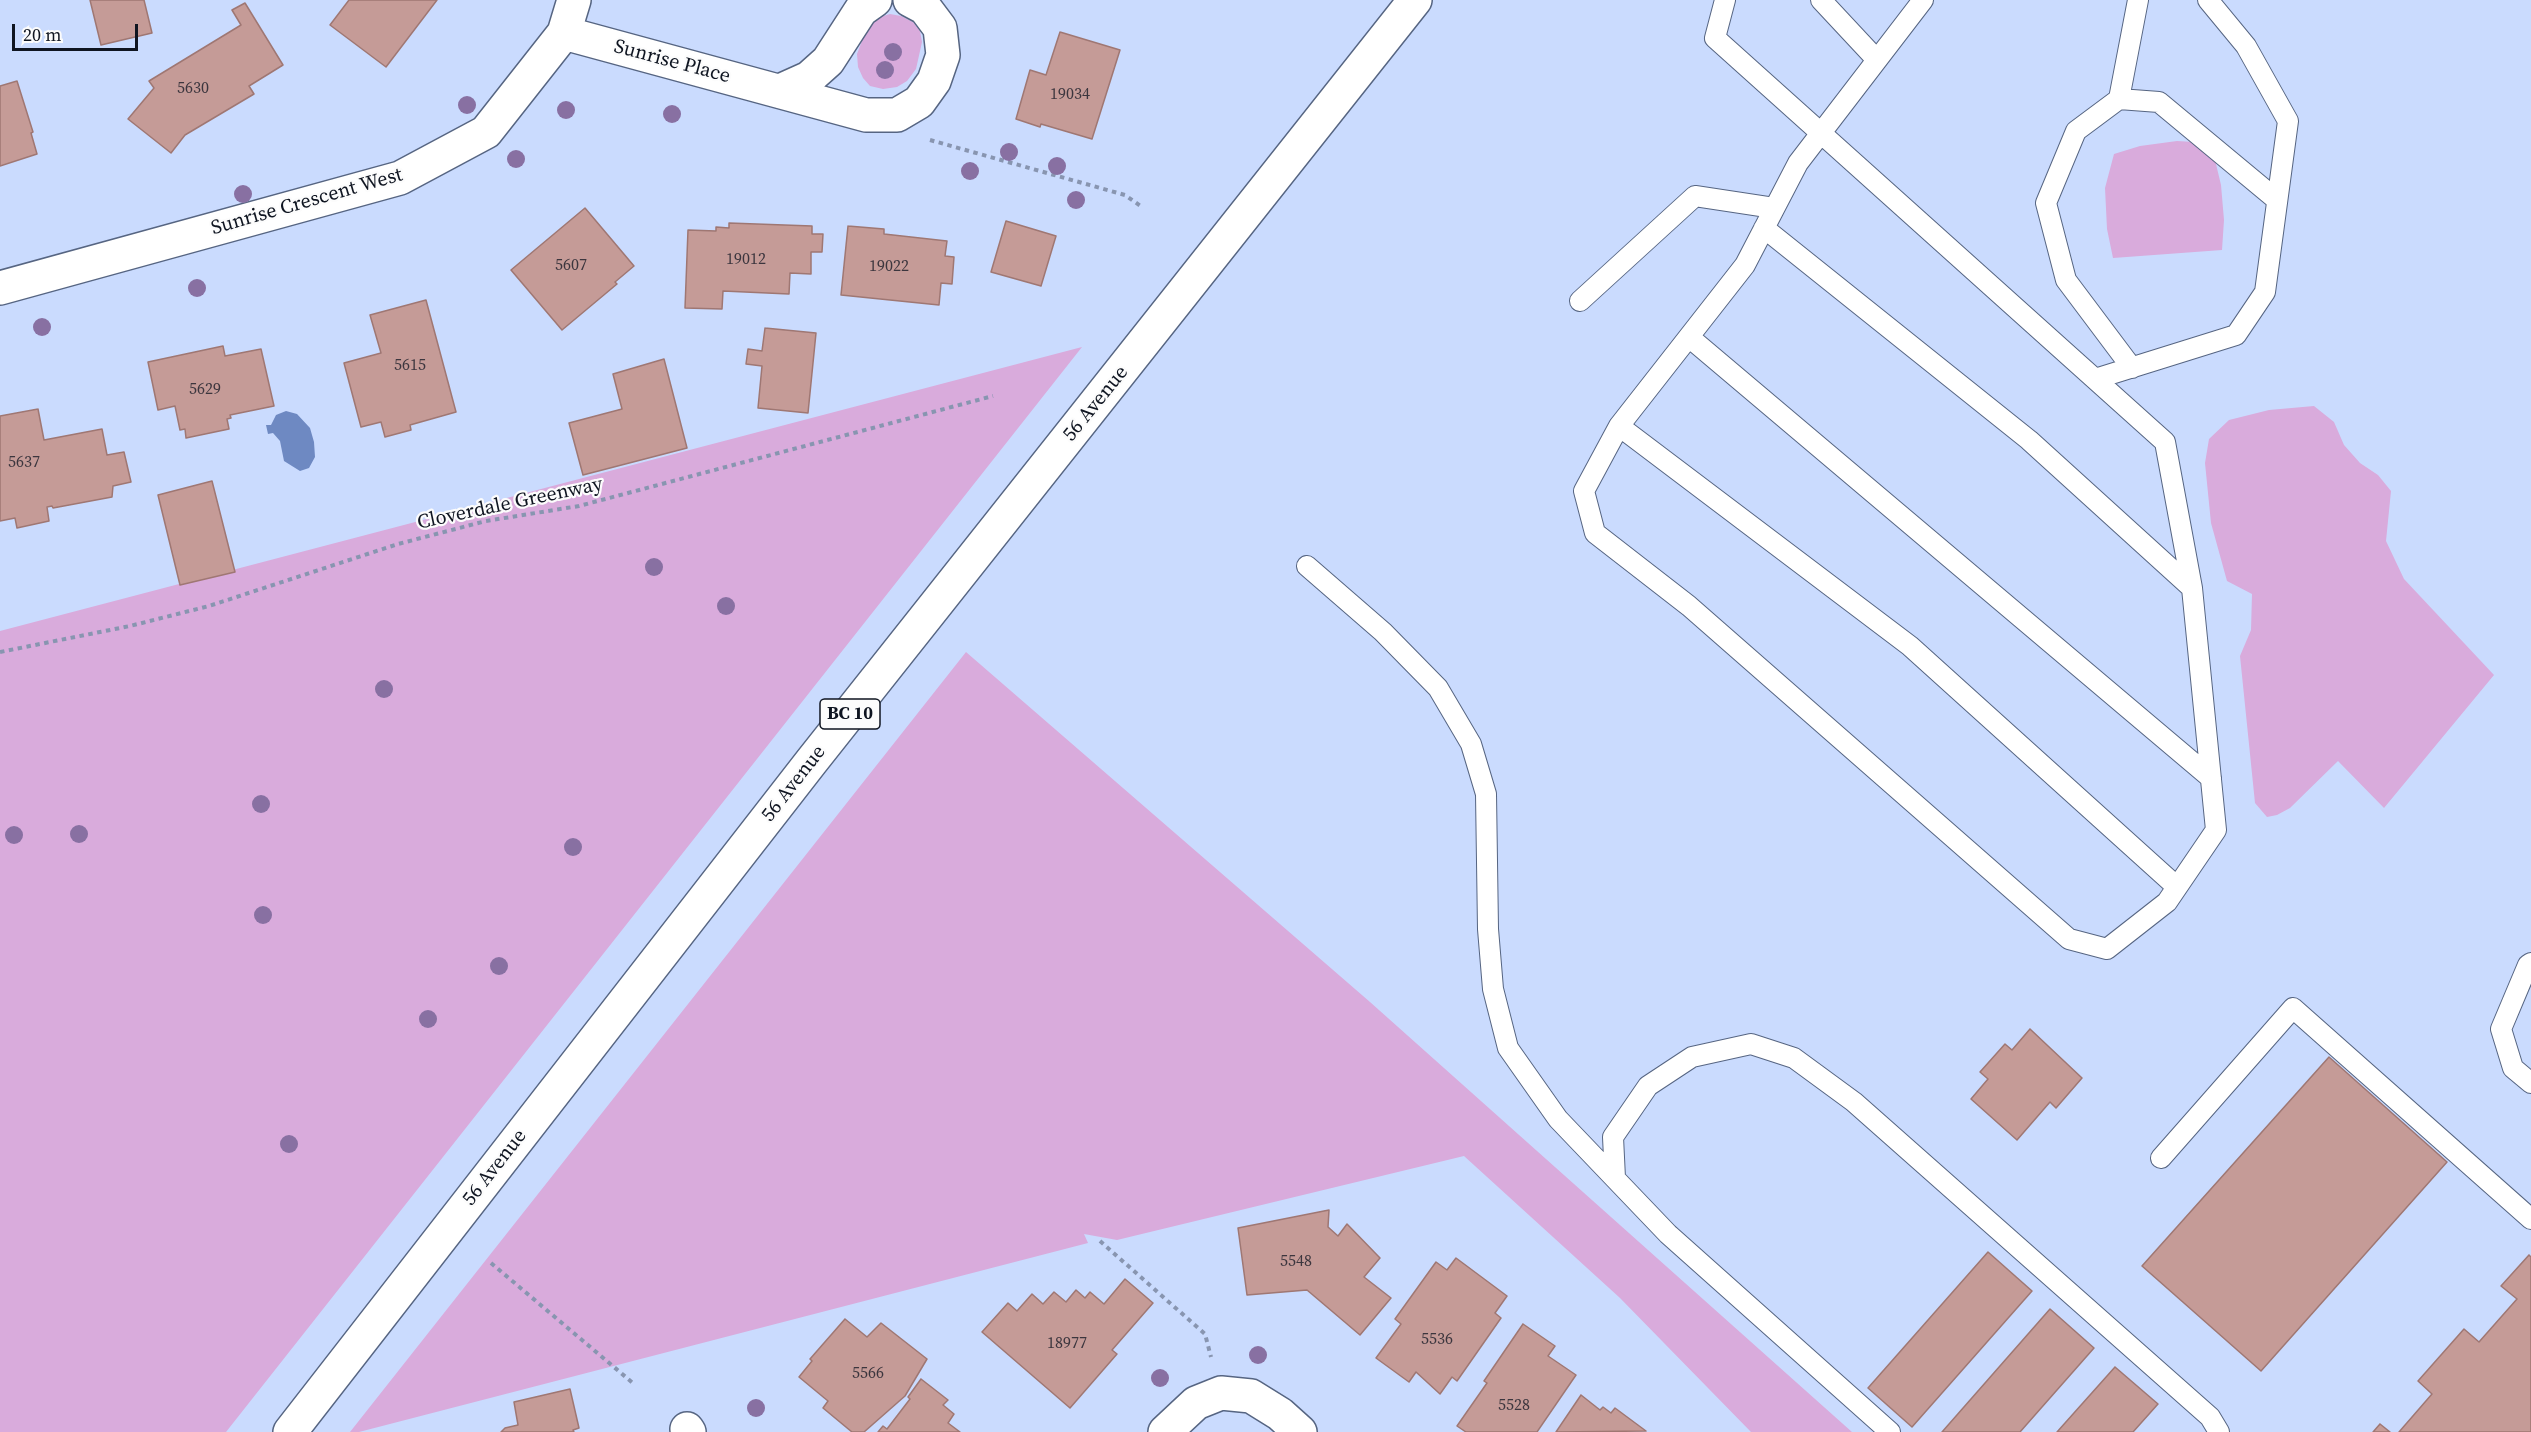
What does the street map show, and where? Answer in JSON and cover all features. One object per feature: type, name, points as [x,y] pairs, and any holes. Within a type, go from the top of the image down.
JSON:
[{"type":"main road","points":[[564,33],[574,0]]},
{"type":"main road","points":[[780,92],[809,78],[828,61],[861,10],[875,0]]},
{"type":"main road","name":"Sunrise Place","points":[[564,33],[866,115],[897,115],[920,102],[934,81],[943,55],[940,28],[925,8],[910,0]]},
{"type":"main road","name":"56 Avenue","points":[[290,1432],[811,762],[1415,0]]},
{"type":"main road","name":"Sunrise Crescent West","points":[[0,288],[400,178],[486,132],[564,33]]},
{"type":"main road","points":[[1166,1432],[1196,1403],[1221,1393],[1251,1396],[1280,1414],[1300,1432]]},
{"type":"lane","points":[[1725,0],[1715,38],[1820,134],[2165,442],[2192,588],[2216,830],[2167,902],[2107,949],[2070,939],[1698,613],[1595,533],[1584,491],[1619,426],[1745,265],[1798,163],[1820,134],[1923,0]]},
{"type":"lane","points":[[1821,0],[1877,60]]},
{"type":"lane","points":[[2119,99],[2138,0]]},
{"type":"lane","points":[[2096,379],[2236,335],[2265,292],[2288,122],[2246,46],[2208,0]]},
{"type":"lane","points":[[2132,368],[2066,280],[2046,203],[2076,131],[2119,99],[2158,102],[2277,200]]},
{"type":"lane","points":[[1580,302],[1695,196],[1774,208]]},
{"type":"lane","points":[[1764,228],[2029,440],[2192,588]]},
{"type":"lane","points":[[1689,337],[2211,778]]},
{"type":"lane","points":[[1619,426],[1910,646],[2177,887]]},
{"type":"lane","points":[[1307,566],[1383,632],[1438,688],[1471,744],[1486,794],[1488,929],[1491,965],[1493,988],[1508,1048],[1558,1119],[1668,1234],[1890,1432]]},
{"type":"lane","points":[[2531,963],[2528,965],[2501,1029],[2513,1068],[2531,1083]]},
{"type":"lane","points":[[2161,1158],[2293,1008],[2531,1218]]},
{"type":"lane","points":[[1615,1178],[1613,1137],[1648,1086],[1692,1057],[1751,1044],[1794,1058],[1872,1118],[2210,1417],[2219,1432]]},
{"type":"path","points":[[922,137],[1125,195],[1142,207]]},
{"type":"path","name":"Cloverdale Greenway","points":[[0,652],[130,626],[198,609],[398,544],[486,521],[579,506],[993,396]]},
{"type":"path","points":[[1100,1241],[1205,1334],[1221,1393]]},
{"type":"path","points":[[491,1263],[634,1384]]},
{"type":"shaded area","points":[[890,14],[913,22],[920,31],[922,42],[916,69],[907,81],[897,87],[883,89],[870,86],[863,78],[858,67],[857,54],[871,23]]},
{"type":"shaded area","points":[[2177,141],[2211,143],[2221,185],[2224,220],[2222,250],[2113,258],[2107,229],[2105,188],[2114,154],[2140,146]]},
{"type":"shaded area","points":[[1082,347],[226,1432],[0,1432],[0,631]]},
{"type":"shaded area","points":[[2314,406],[2334,422],[2344,445],[2360,463],[2378,475],[2391,491],[2386,541],[2404,579],[2494,675],[2384,808],[2338,761],[2290,808],[2267,817],[2255,803],[2240,656],[2251,630],[2252,594],[2227,581],[2211,523],[2205,463],[2209,439],[2229,420],[2269,410]]},
{"type":"shaded area","points":[[966,652],[1370,1002],[1852,1432],[1751,1432],[1620,1298],[1464,1156],[1117,1240],[1084,1234],[1088,1243],[359,1432],[350,1432]]},
{"type":"water","points":[[286,411],[297,414],[310,428],[314,442],[315,457],[309,468],[300,471],[284,461],[280,441],[273,433],[268,434],[266,425],[271,425],[276,415]]},
{"type":"building","points":[[90,0],[144,0],[152,33],[101,45]]},
{"type":"building","points":[[349,0],[437,0],[386,67],[330,25]]},
{"type":"building","points":[[245,3],[283,65],[249,86],[254,94],[185,135],[171,153],[128,119],[154,88],[149,81],[241,25],[232,10]]},
{"type":"building","points":[[1060,32],[1120,50],[1092,139],[1016,119],[1030,70],[1046,75]]},
{"type":"building","points":[[17,81],[33,132],[31,133],[37,154],[0,166],[0,86]]},
{"type":"building","points":[[585,208],[634,266],[615,282],[617,284],[562,330],[511,270]]},
{"type":"building","points":[[1006,221],[1056,236],[1041,286],[991,272]]},
{"type":"building","points":[[729,223],[812,226],[812,234],[823,234],[822,252],[811,252],[811,274],[790,273],[789,294],[723,291],[722,309],[685,308],[688,230],[716,231],[716,227],[729,228]]},
{"type":"building","points":[[848,226],[884,229],[884,234],[947,241],[945,256],[954,257],[952,284],[941,283],[939,305],[841,295]]},
{"type":"building","points":[[426,300],[456,412],[410,425],[411,430],[385,437],[381,422],[361,427],[344,363],[381,353],[370,315]]},
{"type":"building","points":[[765,328],[816,333],[808,413],[758,408],[762,366],[746,364],[748,349],[762,351]]},
{"type":"building","points":[[223,346],[225,356],[261,349],[274,406],[230,415],[231,418],[227,419],[229,429],[186,438],[185,429],[180,430],[175,406],[158,410],[148,362]]},
{"type":"building","points":[[664,359],[687,448],[583,475],[569,423],[622,409],[613,374]]},
{"type":"building","points":[[38,409],[44,440],[102,429],[107,455],[124,452],[131,482],[113,486],[112,497],[53,508],[52,506],[47,507],[49,521],[17,528],[15,518],[0,521],[0,416]]},
{"type":"building","points":[[212,481],[235,572],[180,585],[158,495]]},
{"type":"building","points":[[2030,1029],[2082,1078],[2056,1108],[2050,1102],[2017,1140],[1971,1099],[1988,1079],[1980,1072],[2005,1044],[2012,1050]]},
{"type":"building","points":[[2329,1057],[2447,1162],[2261,1371],[2142,1266]]},
{"type":"building","points":[[1329,1210],[1328,1227],[1338,1236],[1347,1224],[1380,1258],[1364,1277],[1391,1298],[1360,1335],[1307,1290],[1247,1295],[1238,1228]]},
{"type":"building","points":[[1988,1252],[2032,1291],[1912,1427],[1868,1388]]},
{"type":"building","points":[[2529,1255],[2531,1257],[2531,1432],[2399,1432],[2432,1394],[2418,1381],[2464,1329],[2479,1342],[2517,1299],[2501,1286]]},
{"type":"building","points":[[1456,1258],[1507,1296],[1495,1313],[1501,1318],[1457,1381],[1452,1377],[1440,1394],[1416,1372],[1409,1382],[1376,1358],[1401,1324],[1395,1319],[1436,1262],[1447,1270]]},
{"type":"building","points":[[1125,1279],[1153,1303],[1112,1350],[1117,1354],[1070,1408],[982,1332],[1008,1303],[1017,1311],[1032,1294],[1043,1304],[1054,1292],[1066,1302],[1076,1290],[1085,1298],[1090,1292],[1104,1304]]},
{"type":"building","points":[[2050,1309],[2094,1348],[2020,1432],[1942,1432]]},
{"type":"building","points":[[845,1319],[867,1337],[881,1323],[927,1359],[905,1396],[864,1432],[852,1432],[823,1408],[828,1401],[799,1377],[812,1361],[810,1359]]},
{"type":"building","points":[[1523,1324],[1555,1346],[1548,1356],[1576,1375],[1537,1432],[1466,1432],[1457,1426],[1487,1383],[1484,1381]]},
{"type":"building","points":[[2115,1367],[2158,1404],[2133,1432],[2057,1432]]},
{"type":"building","points":[[921,1379],[948,1400],[943,1405],[954,1414],[948,1423],[960,1432],[878,1432],[883,1426],[887,1429],[910,1399],[908,1397]]},
{"type":"building","points":[[570,1389],[579,1428],[573,1430],[574,1432],[501,1432],[505,1428],[518,1425],[514,1402]]},
{"type":"building","points":[[1581,1395],[1600,1410],[1603,1407],[1611,1413],[1615,1408],[1646,1431],[1556,1432]]},
{"type":"building","points":[[2380,1424],[2390,1432],[2373,1432]]}]
